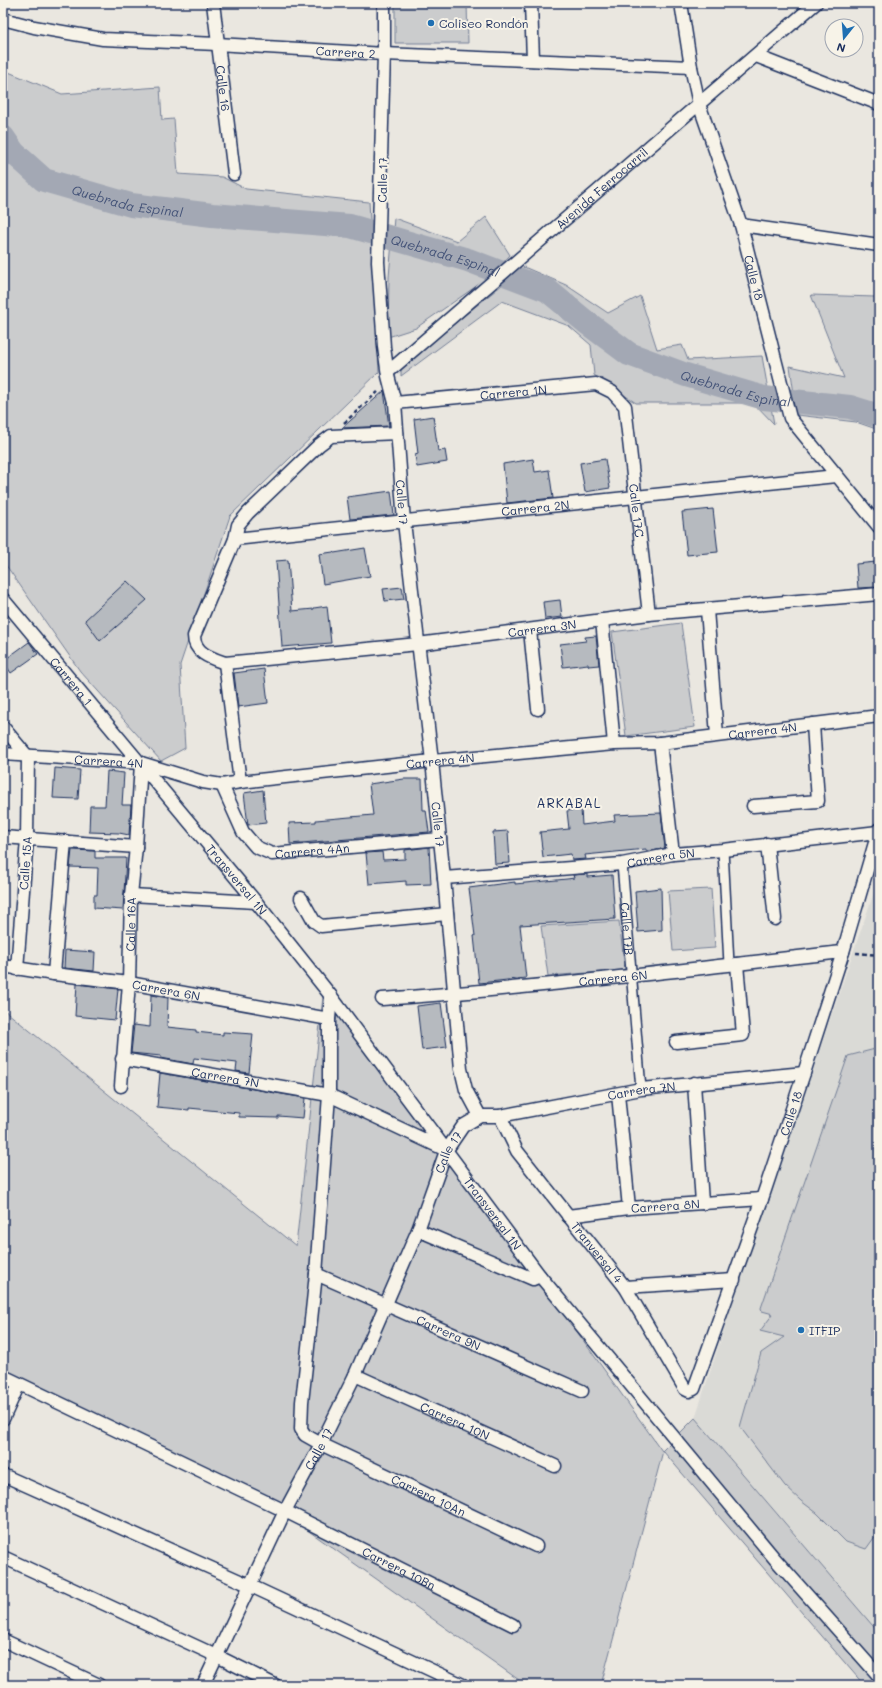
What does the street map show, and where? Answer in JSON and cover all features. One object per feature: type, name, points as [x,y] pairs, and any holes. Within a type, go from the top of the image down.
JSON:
[{"type":"street","name":"Calle 16","points":[[213,3],[234,174]]},
{"type":"street","name":"Calle 17","points":[[203,1685],[251,1586],[285,1511],[321,1444],[355,1375],[418,1230],[446,1150],[463,1126],[480,1116],[466,1090],[460,1069],[455,994],[444,878],[404,522],[395,403],[384,347],[378,262],[381,219],[384,3]]},
{"type":"street","points":[[531,3],[533,60]]},
{"type":"street","name":"Calle 18","points":[[681,3],[691,67],[699,104],[742,225],[790,418],[879,527]]},
{"type":"street","name":"Avenida Ferrocarril","points":[[389,377],[479,294],[816,3]]},
{"type":"street","name":"Carrera 2","points":[[3,19],[34,27],[103,40],[217,44],[384,54],[691,67]]},
{"type":"street","points":[[756,56],[879,104]]},
{"type":"street","points":[[742,225],[879,245]]},
{"type":"street","name":"Carrera 1N","points":[[395,403],[596,384],[612,392],[625,406]]},
{"type":"street","name":"Calle 17C","points":[[625,406],[634,498],[649,614]]},
{"type":"street","points":[[235,539],[238,525],[248,513],[319,445],[331,436],[397,433]]},
{"type":"street","name":"Carrera 2N","points":[[235,539],[836,476]]},
{"type":"street","name":"Carrera 3N","points":[[235,539],[194,636],[194,643],[198,649],[207,656],[225,663],[418,644],[649,614],[879,594]]},
{"type":"street","name":"Carrera 1","points":[[3,599],[141,763]]},
{"type":"street","points":[[707,610],[717,735]]},
{"type":"street","points":[[602,620],[614,744]]},
{"type":"street","points":[[530,630],[538,709]]},
{"type":"street","points":[[225,663],[240,782]]},
{"type":"street","name":"Carrera 4N","points":[[3,754],[141,763],[203,782],[222,785],[432,761],[614,744],[660,743],[879,716]]},
{"type":"street","points":[[752,806],[818,801],[813,724]]},
{"type":"street","points":[[3,727],[28,756]]},
{"type":"street","points":[[660,743],[673,854]]},
{"type":"street","name":"Calle 15A","points":[[17,969],[27,839],[28,756]]},
{"type":"street","name":"Calle 16A","points":[[121,1086],[129,983],[131,895],[136,847],[141,763]]},
{"type":"street","name":"Transversal 1N","points":[[141,763],[256,902],[331,996],[540,1276],[775,1559],[879,1676]]},
{"type":"street","name":"Carrera 4An","points":[[222,785],[243,832],[256,847],[272,854],[440,839]]},
{"type":"street","name":"Calle 18","points":[[689,1392],[694,1389],[762,1199],[843,952],[878,830]]},
{"type":"street","name":"Carrera 5N","points":[[444,878],[622,864],[673,854],[723,850],[878,830]]},
{"type":"street","points":[[3,836],[136,847]]},
{"type":"street","points":[[54,974],[65,841]]},
{"type":"street","points":[[767,844],[775,918]]},
{"type":"street","points":[[676,1042],[743,1035],[733,964],[723,850]]},
{"type":"street","name":"Calle 17B","points":[[622,864],[641,1089]]},
{"type":"street","points":[[131,895],[256,902]]},
{"type":"street","points":[[300,898],[314,921],[321,926],[447,914]]},
{"type":"street","name":"Carrera 6N","points":[[382,999],[455,994],[631,977],[843,952]]},
{"type":"street","name":"Carrera 6N","points":[[3,966],[129,983],[329,1019]]},
{"type":"street","points":[[316,1274],[329,1095],[329,1019],[331,996]]},
{"type":"street","name":"Carrera 7N","points":[[122,1059],[329,1095],[446,1150]]},
{"type":"street","name":"Carrera 7N","points":[[480,1116],[500,1116],[641,1089],[804,1073]]},
{"type":"street","points":[[694,1083],[702,1202]]},
{"type":"street","points":[[618,1094],[629,1208]]},
{"type":"street","name":"Tranversal 4","points":[[500,1116],[517,1151],[625,1287],[684,1389],[689,1392]]},
{"type":"street","name":"Carrera 8N","points":[[568,1216],[629,1208],[762,1199]]},
{"type":"street","points":[[418,1230],[533,1279],[540,1276]]},
{"type":"street","name":"Carrera 9N","points":[[316,1274],[582,1391]]},
{"type":"street","name":"Carrera 10An","points":[[316,1274],[302,1402],[301,1429],[305,1435],[536,1546]]},
{"type":"street","points":[[625,1287],[734,1280]]},
{"type":"street","name":"Carrera 10N","points":[[355,1375],[555,1466]]},
{"type":"street","name":"Carrera 10Bn","points":[[3,1376],[285,1511],[513,1626]]},
{"type":"street","points":[[3,1418],[19,1384]]},
{"type":"street","points":[[3,1475],[251,1586],[463,1684]]},
{"type":"street","points":[[3,1556],[217,1656],[275,1685]]},
{"type":"street","points":[[3,1640],[99,1685]]},
{"type":"path","points":[[331,436],[389,377]]},
{"type":"path","points":[[843,952],[879,954]]},
{"type":"shaded area","name":"Coliseo Rondón","points":[[395,3],[467,3],[468,43],[395,43]]},
{"type":"shaded area","points":[[3,43],[6,71],[62,94],[160,87],[162,120],[174,119],[178,174],[222,177],[246,189],[369,202],[379,372],[230,516],[180,665],[185,748],[161,761],[80,671],[3,561]]},
{"type":"shaded area","points":[[486,217],[510,255],[491,276],[416,328],[388,337],[389,277],[394,218],[457,241]]},
{"type":"shaded area","points":[[524,267],[566,285],[608,313],[640,296],[657,349],[682,345],[688,360],[762,356],[774,424],[754,403],[636,403],[594,375],[591,345],[569,326],[502,301],[401,376],[401,367]]},
{"type":"shaded area","points":[[811,295],[875,297],[879,306],[879,430],[856,422],[797,415],[790,366],[844,378]]},
{"type":"shaded area","points":[[681,623],[695,727],[626,736],[612,632]]},
{"type":"shaded area","name":"ITFIP","points":[[879,878],[879,1633],[695,1418],[753,1241]]},
{"type":"shaded area","points":[[711,889],[715,948],[673,951],[668,891]]},
{"type":"shaded area","points":[[619,921],[625,970],[548,976],[541,926]]},
{"type":"shaded area","points":[[325,978],[662,1451],[695,1418],[879,1633],[879,1685],[864,1685],[663,1451],[601,1685],[526,1685],[272,1505],[3,1379],[3,1009],[296,1246]]},
{"type":"shaded area","name":"ITFIP","points":[[879,1048],[879,1531],[866,1549],[846,1542],[817,1513],[785,1486],[740,1427],[761,1353],[784,1337],[760,1331],[773,1314],[762,1311],[761,1308],[848,1056]]},
{"type":"building","points":[[384,391],[389,426],[342,428]]},
{"type":"building","points":[[433,416],[438,451],[445,450],[447,462],[417,467],[415,455],[418,454],[414,419]]},
{"type":"building","points":[[533,459],[535,472],[549,470],[553,498],[507,503],[503,464]]},
{"type":"building","points":[[605,459],[610,488],[585,492],[580,463]]},
{"type":"building","points":[[391,491],[394,515],[350,519],[347,497]]},
{"type":"building","points":[[713,509],[718,552],[687,555],[682,512]]},
{"type":"building","points":[[365,548],[370,576],[323,584],[319,554]]},
{"type":"building","points":[[288,560],[292,611],[327,606],[331,643],[282,647],[276,561]]},
{"type":"building","points":[[876,562],[878,587],[858,588],[856,564]]},
{"type":"building","points":[[127,581],[147,600],[100,641],[85,620]]},
{"type":"building","points":[[402,587],[404,599],[385,601],[383,589]]},
{"type":"building","points":[[560,600],[562,617],[545,619],[543,602]]},
{"type":"building","points":[[596,636],[599,665],[588,666],[588,664],[563,667],[560,644],[586,641],[585,637]]},
{"type":"building","points":[[29,642],[38,654],[11,673],[3,661]]},
{"type":"building","points":[[264,669],[268,703],[238,707],[234,673]]},
{"type":"building","points":[[55,768],[80,770],[78,799],[53,798]]},
{"type":"building","points":[[107,771],[124,773],[122,805],[131,805],[129,835],[119,833],[89,832],[90,806],[105,806]]},
{"type":"building","points":[[404,779],[422,779],[423,810],[426,810],[429,832],[290,844],[289,823],[316,822],[316,820],[373,815],[369,784]]},
{"type":"building","points":[[263,790],[266,823],[248,825],[244,793]]},
{"type":"building","points":[[581,809],[582,825],[615,821],[614,815],[661,813],[665,848],[652,851],[646,851],[646,849],[585,855],[586,859],[572,860],[571,854],[543,857],[540,832],[569,829],[567,811]]},
{"type":"building","points":[[508,831],[510,863],[495,864],[493,832]]},
{"type":"building","points":[[429,847],[431,884],[406,885],[406,881],[369,884],[366,853],[382,852],[383,860],[405,859],[405,850]]},
{"type":"building","points":[[72,850],[95,851],[95,858],[126,858],[123,910],[94,908],[94,895],[97,895],[98,868],[70,867]]},
{"type":"building","points":[[587,874],[587,877],[612,875],[615,919],[520,925],[526,978],[479,983],[469,888],[515,882],[515,884],[567,879],[574,878],[573,875]]},
{"type":"building","points":[[661,888],[662,930],[638,932],[635,891]]},
{"type":"building","points":[[65,950],[95,952],[94,971],[64,968]]},
{"type":"building","points":[[77,984],[118,989],[115,1020],[75,1016]]},
{"type":"building","points":[[151,995],[168,998],[167,1027],[223,1035],[223,1032],[253,1034],[249,1073],[236,1071],[237,1063],[194,1058],[193,1064],[161,1058],[161,1056],[131,1053],[134,1025],[150,1027]]},
{"type":"building","points":[[441,1003],[447,1047],[422,1050],[417,1006]]},
{"type":"building","points":[[160,1073],[305,1098],[303,1118],[278,1116],[278,1118],[239,1117],[239,1113],[189,1108],[189,1110],[157,1107]]},
{"type":"waterway","name":"Quebrada Espinal","points":[[3,137],[14,153],[44,180],[131,205],[212,215],[350,226],[468,260],[547,290],[586,322],[629,354],[686,375],[764,398],[850,407],[879,416]]},
{"type":"place","name":"Coliseo Rondón","points":[[431,23]]},
{"type":"place","name":"ITFIP","points":[[801,1330]]},
{"type":"district","name":"ARKABAL","points":[[569,802]]}]
